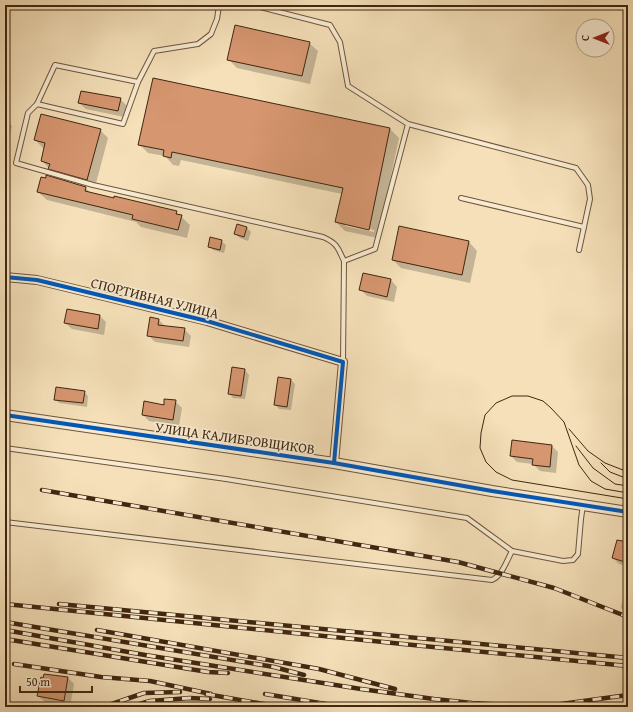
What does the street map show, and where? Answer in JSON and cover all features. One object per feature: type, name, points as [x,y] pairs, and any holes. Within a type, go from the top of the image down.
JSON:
[{"type":"street","name":"СПОРТИВНАЯ УЛИЦА","points":[[5,277],[37,280],[207,321],[343,362]]},
{"type":"street","points":[[334,463],[343,362]]},
{"type":"street","name":"УЛИЦА КАЛИБРОВЩИКОВ","points":[[5,415],[334,463],[492,491],[628,512]]},
{"type":"lane","points":[[37,104],[123,124],[138,82],[154,51],[198,44],[210,34],[217,19],[219,6],[222,5]]},
{"type":"lane","points":[[252,5],[330,25],[340,42],[344,71],[348,86],[408,124],[576,168],[588,185],[590,199],[579,250]]},
{"type":"lane","points":[[138,82],[55,65],[37,104],[28,113],[16,163],[93,185],[323,237],[332,241],[344,261],[343,362]]},
{"type":"lane","points":[[344,261],[375,249],[408,124]]},
{"type":"lane","points":[[461,198],[584,227]]},
{"type":"lane","points":[[5,448],[218,478],[468,518],[512,551],[563,561],[573,560],[578,554],[581,519],[584,505]]},
{"type":"lane","points":[[5,522],[492,580],[495,579],[500,573],[512,551]]},
{"type":"building","points":[[235,25],[310,42],[302,76],[227,60]]},
{"type":"building","points":[[153,78],[390,128],[369,230],[335,222],[343,188],[172,152],[171,158],[163,156],[164,150],[138,145]]},
{"type":"building","points":[[81,91],[121,98],[118,111],[78,103]]},
{"type":"building","points":[[41,114],[101,129],[87,180],[48,169],[50,164],[41,161],[45,143],[34,140]]},
{"type":"building","points":[[46,175],[86,187],[85,191],[114,198],[114,196],[177,211],[176,214],[182,215],[178,230],[132,219],[133,215],[37,192],[41,177],[46,178]]},
{"type":"building","points":[[237,224],[247,227],[244,237],[234,234]]},
{"type":"building","points":[[399,226],[469,241],[462,275],[392,260]]},
{"type":"building","points":[[210,237],[222,240],[220,250],[208,247]]},
{"type":"building","points":[[363,273],[391,279],[387,297],[359,290]]},
{"type":"building","points":[[67,309],[100,315],[98,329],[64,323]]},
{"type":"building","points":[[150,317],[159,319],[158,325],[185,328],[183,341],[147,336]]},
{"type":"building","points":[[232,367],[245,369],[241,396],[228,394]]},
{"type":"building","points":[[278,377],[291,379],[287,407],[274,405]]},
{"type":"building","points":[[56,387],[85,391],[83,403],[54,400]]},
{"type":"building","points":[[164,399],[176,400],[173,420],[142,415],[144,401],[164,405]]},
{"type":"building","points":[[512,440],[552,445],[550,467],[532,465],[533,459],[510,456]]},
{"type":"building","points":[[617,540],[628,542],[625,562],[612,558]]},
{"type":"building","points":[[44,674],[68,677],[64,701],[37,696],[41,677],[43,678]]},
{"type":"tram line","points":[[628,493],[605,489],[591,481],[579,465],[564,422],[543,401],[528,396],[512,396],[496,403],[485,415],[481,433],[480,448],[486,462],[496,472],[512,480],[628,499]]},
{"type":"tram line","points":[[569,429],[588,451],[605,463],[628,472]]},
{"type":"tram line","points":[[576,446],[593,468],[615,484],[628,486]]},
{"type":"tram line","points":[[601,463],[610,472],[628,479]]},
{"type":"railway","points":[[42,490],[458,562],[554,588],[628,617]]},
{"type":"railway","points":[[5,604],[628,666]]},
{"type":"railway","points":[[59,604],[628,658]]},
{"type":"railway","points":[[5,622],[274,667],[304,675]]},
{"type":"railway","points":[[5,630],[145,655],[361,689],[472,703],[542,707]]},
{"type":"railway","points":[[97,630],[319,669],[395,689]]},
{"type":"railway","points":[[5,639],[208,672],[228,673]]},
{"type":"railway","points":[[14,664],[101,677],[150,681],[211,694]]},
{"type":"railway","points":[[103,707],[144,693],[180,692]]},
{"type":"railway","points":[[206,694],[281,707]]},
{"type":"railway","points":[[265,694],[344,707]]},
{"type":"railway","points":[[539,707],[628,695]]},
{"type":"railway","points":[[129,707],[150,701],[190,698],[210,699]]},
{"type":"cycle path","points":[[5,277],[37,280],[207,321],[343,362],[334,463]]},
{"type":"cycle path","points":[[5,415],[334,463],[492,491],[628,512]]}]
